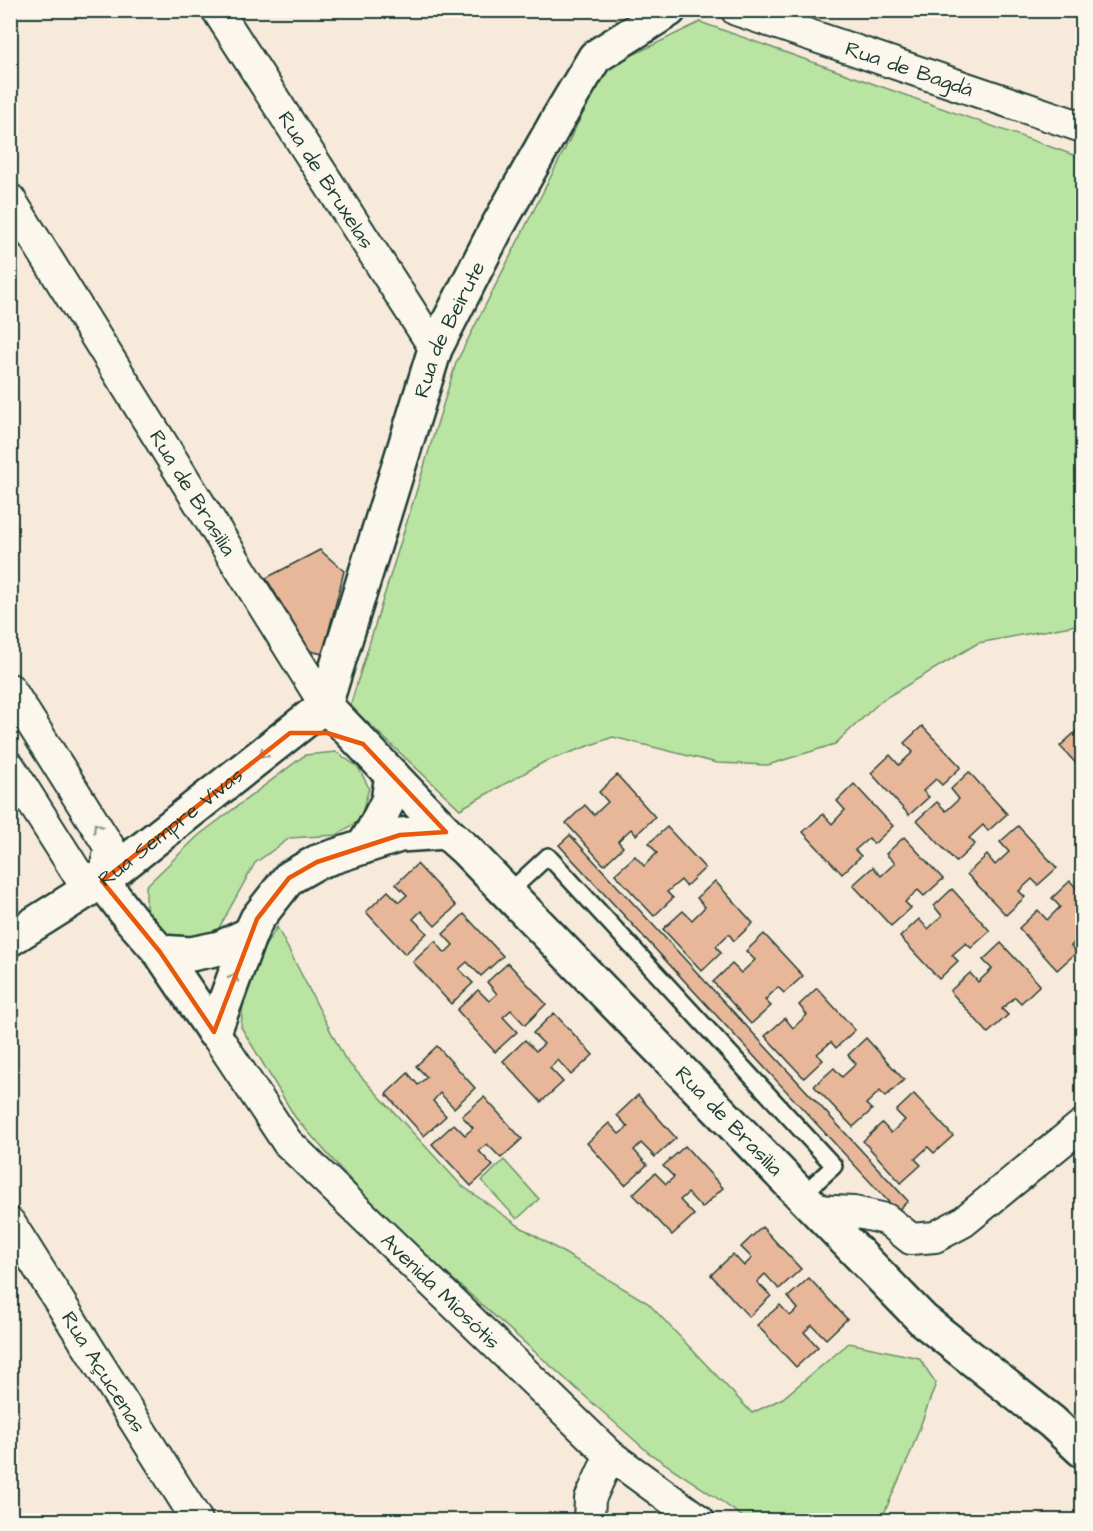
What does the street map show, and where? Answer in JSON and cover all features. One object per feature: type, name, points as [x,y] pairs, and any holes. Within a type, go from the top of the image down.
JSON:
[{"type":"street","name":"Rua de Bruxelas","points":[[217,10],[435,349]]},
{"type":"street","name":"Rua de Beirute","points":[[325,705],[435,349],[495,231],[595,57],[669,10]]},
{"type":"street","name":"Rua de Bagdá","points":[[736,10],[1083,127]]},
{"type":"street","name":"Rua de Brasilia","points":[[10,199],[325,705],[923,1320],[1052,1422],[1083,1450]]},
{"type":"street","points":[[10,689],[110,848],[102,881],[79,876],[10,767]]},
{"type":"street","name":"Rua Sempre Vivas","points":[[10,939],[102,881],[325,705]]},
{"type":"street","points":[[290,733],[327,733],[363,744]]},
{"type":"street","points":[[363,847],[388,801],[392,775]]},
{"type":"street","points":[[214,1032],[250,934],[258,919],[289,878],[316,862],[400,835],[447,832]]},
{"type":"street","points":[[130,918],[139,872],[150,844]]},
{"type":"street","name":"Avenida Miosótis","points":[[102,881],[160,952],[287,1142],[610,1455],[699,1521]]},
{"type":"street","points":[[160,952],[191,954],[220,948],[250,934]]},
{"type":"street","points":[[808,1203],[886,1219],[911,1239],[935,1237],[963,1222],[1083,1125]]},
{"type":"street","name":"Rua Açucenas","points":[[10,1223],[197,1521]]},
{"type":"street","points":[[589,1521],[590,1499],[610,1455]]},
{"type":"lane","points":[[507,894],[548,856],[834,1166],[808,1203]]},
{"type":"highlighted area","points":[[290,733],[327,733],[363,744],[446,832],[400,835],[317,862],[289,878],[257,919],[214,1032],[160,952],[102,881]]},
{"type":"green space","points":[[700,22],[1082,158],[1082,624],[978,643],[882,700],[835,744],[768,765],[717,763],[613,737],[544,762],[460,809],[350,706],[456,363],[606,68]]},
{"type":"green space","points":[[336,752],[358,767],[369,788],[360,820],[337,835],[290,838],[255,863],[215,935],[189,949],[159,933],[146,911],[146,886],[199,835],[305,755]]},
{"type":"green space","points":[[277,927],[345,1059],[461,1185],[519,1226],[648,1303],[752,1413],[783,1398],[849,1343],[919,1358],[936,1383],[909,1457],[881,1520],[747,1520],[649,1453],[384,1218],[295,1117],[241,1027],[245,978]]},
{"type":"green space","points":[[504,1160],[539,1199],[517,1219],[482,1181]]},
{"type":"building","points":[[320,550],[344,571],[323,654],[310,651],[266,578]]},
{"type":"building","points":[[922,726],[961,767],[942,785],[936,779],[923,791],[929,797],[909,815],[871,773],[890,755],[899,765],[913,752],[904,743]]},
{"type":"building","points":[[1080,728],[1082,731],[1082,770],[1060,746]]},
{"type":"building","points":[[969,772],[1007,814],[988,831],[983,825],[969,838],[975,844],[956,862],[917,820],[937,802],[946,811],[959,799],[951,789]]},
{"type":"building","points":[[617,775],[655,817],[636,835],[631,829],[618,841],[623,847],[604,865],[566,823],[585,805],[594,815],[608,802],[599,792]]},
{"type":"building","points":[[854,784],[893,826],[874,844],[869,838],[855,850],[861,856],[842,874],[803,832],[823,814],[832,824],[845,810],[837,801]]},
{"type":"building","points":[[1018,826],[1057,868],[1038,885],[1032,879],[1019,891],[1025,897],[1006,915],[967,874],[987,855],[995,865],[1009,852],[1000,842]]},
{"type":"building","points":[[667,827],[705,868],[686,886],[681,880],[667,892],[673,898],[654,916],[615,874],[635,856],[644,866],[657,853],[649,843]]},
{"type":"building","points":[[570,835],[908,1201],[897,1211],[559,845]]},
{"type":"building","points":[[904,837],[943,879],[924,896],[918,890],[905,902],[911,908],[891,926],[853,885],[873,867],[881,876],[895,863],[886,854]]},
{"type":"building","points":[[417,864],[456,906],[435,926],[421,911],[413,919],[427,933],[405,954],[366,912],[388,891],[399,902],[407,895],[396,884]]},
{"type":"building","points":[[715,881],[753,923],[734,941],[729,934],[716,946],[721,953],[702,971],[663,929],[683,911],[692,920],[705,907],[697,898]]},
{"type":"building","points":[[1070,881],[1082,894],[1082,935],[1071,946],[1077,952],[1057,970],[1019,928],[1038,910],[1047,920],[1060,907],[1052,898]]},
{"type":"building","points":[[952,889],[990,931],[971,948],[966,943],[952,955],[958,961],[939,979],[900,937],[919,919],[928,929],[942,916],[934,906]]},
{"type":"building","points":[[464,914],[503,956],[481,976],[467,962],[459,969],[473,983],[451,1004],[413,962],[435,941],[445,953],[453,945],[443,934]]},
{"type":"building","points":[[764,934],[803,976],[784,993],[778,987],[765,1000],[771,1006],[751,1024],[713,982],[732,964],[741,973],[755,960],[746,951]]},
{"type":"building","points":[[1001,943],[1040,985],[1021,1003],[1015,997],[1002,1009],[1008,1015],[988,1033],[950,991],[970,973],[978,982],[992,969],[983,960]]},
{"type":"building","points":[[508,963],[546,1004],[525,1025],[511,1010],[503,1017],[517,1032],[495,1052],[457,1010],[478,990],[489,1001],[497,994],[487,982]]},
{"type":"building","points":[[817,988],[855,1030],[836,1048],[831,1042],[817,1054],[823,1060],[804,1078],[765,1036],[785,1018],[793,1028],[807,1015],[799,1005]]},
{"type":"building","points":[[554,1013],[593,1055],[571,1075],[558,1060],[550,1068],[563,1082],[541,1102],[503,1061],[525,1040],[536,1051],[544,1044],[533,1033]]},
{"type":"building","points":[[866,1038],[904,1080],[885,1097],[880,1091],[866,1104],[872,1110],[853,1127],[814,1086],[834,1068],[842,1077],[856,1064],[848,1055]]},
{"type":"building","points":[[437,1046],[475,1088],[454,1108],[440,1093],[433,1101],[446,1116],[424,1136],[386,1094],[408,1073],[418,1085],[427,1077],[416,1066]]},
{"type":"building","points":[[914,1094],[953,1136],[934,1153],[928,1147],[915,1159],[921,1165],[901,1183],[863,1141],[882,1123],[891,1133],[905,1120],[896,1111]]},
{"type":"building","points":[[638,1095],[676,1138],[655,1157],[641,1143],[634,1150],[647,1165],[625,1185],[587,1143],[609,1123],[619,1134],[628,1127],[617,1115]]},
{"type":"building","points":[[484,1097],[522,1139],[501,1158],[487,1144],[479,1151],[493,1166],[471,1186],[432,1144],[454,1124],[465,1135],[473,1128],[462,1116]]},
{"type":"building","points":[[685,1146],[723,1188],[702,1208],[688,1193],[680,1200],[694,1215],[672,1235],[633,1194],[655,1173],[666,1184],[674,1177],[663,1166]]},
{"type":"building","points":[[762,1227],[801,1269],[779,1289],[765,1274],[757,1282],[771,1296],[749,1317],[711,1275],[733,1254],[744,1266],[752,1258],[741,1247]]},
{"type":"building","points":[[809,1278],[847,1319],[826,1339],[812,1325],[804,1332],[818,1347],[796,1367],[757,1325],[780,1305],[790,1316],[798,1309],[788,1297]]}]
